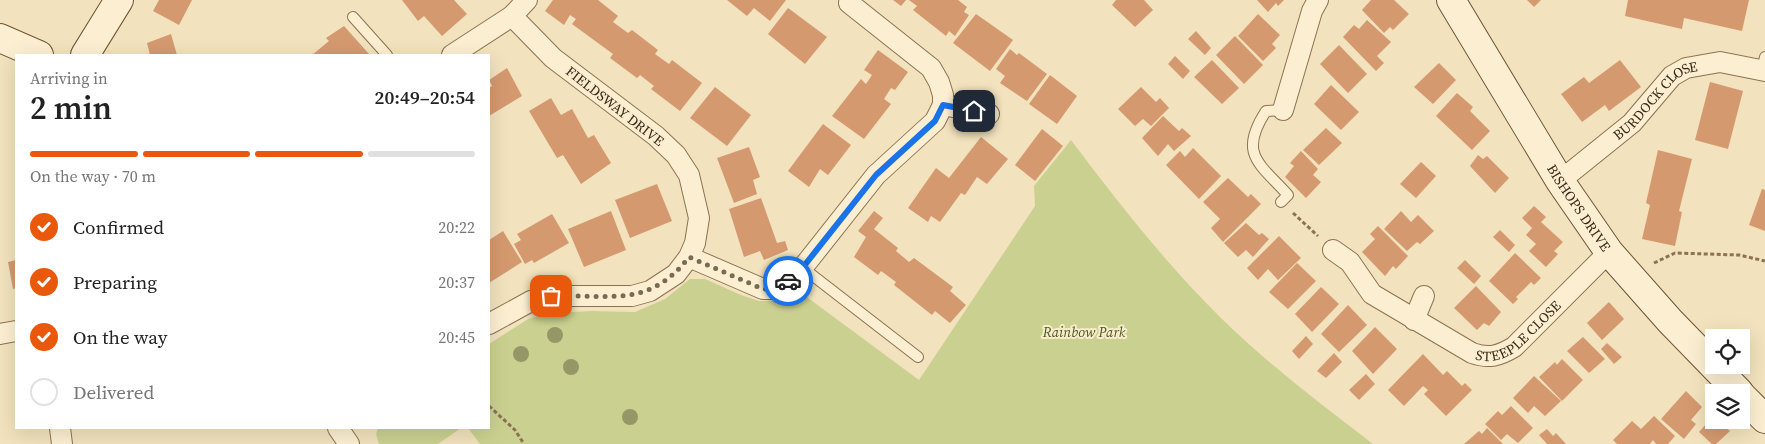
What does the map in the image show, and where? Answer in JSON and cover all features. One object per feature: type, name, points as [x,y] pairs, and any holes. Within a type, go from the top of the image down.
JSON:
[{"type":"street","points":[[86,54],[119,0]]},
{"type":"street","points":[[454,54],[512,16],[527,0]]},
{"type":"street","points":[[1283,110],[1312,11],[1318,0]]},
{"type":"street","name":"BISHOPS DRIVE","points":[[1451,0],[1560,181],[1609,252],[1630,278],[1731,384]]},
{"type":"street","points":[[689,257],[763,289],[775,289],[803,268],[876,175],[935,121],[943,105],[939,82],[931,68],[847,2]]},
{"type":"street","name":"FIELDSWAY DRIVE","points":[[490,323],[530,301],[551,296],[632,296],[650,291],[676,274],[689,257],[695,243],[699,218],[688,175],[676,155],[656,136],[553,58],[512,16]]},
{"type":"street","points":[[0,38],[38,54]]},
{"type":"street","name":"BURDOCK CLOSE","points":[[1560,181],[1632,123],[1672,76],[1686,68],[1720,62],[1764,66]]},
{"type":"street","points":[[943,105],[990,114]]},
{"type":"street","name":"STEEPLE CLOSE","points":[[1333,250],[1350,262],[1363,284],[1372,294],[1414,320],[1481,356],[1496,356],[1514,347],[1609,252]]},
{"type":"street","points":[[1414,320],[1424,296]]},
{"type":"street","points":[[0,334],[15,331]]},
{"type":"street","name":"BISHOPS DRIVE","points":[[1750,404],[1765,419]]},
{"type":"street","points":[[60,429],[62,444]]},
{"type":"street","points":[[339,429],[350,444]]},
{"type":"lane","points":[[353,17],[386,54]]},
{"type":"lane","points":[[1281,202],[1288,195],[1254,156],[1251,144],[1254,131],[1266,111],[1283,110]]},
{"type":"lane","points":[[803,268],[918,357]]},
{"type":"path","points":[[1281,202],[1333,250]]},
{"type":"path","points":[[1630,278],[1651,264],[1675,253],[1739,255],[1765,261]]},
{"type":"path","points":[[490,407],[515,430],[524,444]]},
{"type":"green space","name":"Rainbow Park","points":[[1071,140],[1161,254],[1221,318],[1276,368],[1373,444],[480,444],[469,429],[490,429],[490,343],[528,319],[550,313],[591,311],[635,312],[665,299],[690,279],[705,279],[759,301],[776,301],[800,292],[919,380],[1035,206],[1034,186]]},
{"type":"green space","points":[[378,429],[460,429],[438,444],[379,444],[376,434]]},
{"type":"building","points":[[159,0],[192,0],[179,25],[153,11]]},
{"type":"building","points":[[402,0],[454,0],[467,14],[442,36],[424,16],[418,21]]},
{"type":"building","points":[[553,0],[598,0],[618,16],[613,22],[628,33],[632,30],[658,50],[655,54],[669,64],[672,60],[702,83],[680,111],[651,89],[654,86],[640,75],[637,78],[610,58],[613,54],[572,24],[576,19],[570,15],[564,25],[545,11]]},
{"type":"building","points":[[727,0],[786,0],[770,21],[754,8],[747,16]]},
{"type":"building","points":[[893,0],[906,0],[901,6]]},
{"type":"building","points":[[909,0],[958,0],[967,7],[964,12],[969,15],[955,36],[949,31],[946,36],[913,10],[917,6]]},
{"type":"building","points":[[1116,0],[1144,0],[1153,10],[1135,27],[1112,5]]},
{"type":"building","points":[[1257,0],[1284,0],[1278,6],[1276,3],[1268,12]]},
{"type":"building","points":[[1371,0],[1394,0],[1409,14],[1393,30],[1390,27],[1384,33],[1362,10]]},
{"type":"building","points":[[1527,0],[1541,0],[1534,7]]},
{"type":"building","points":[[1628,0],[1749,0],[1742,31],[1684,18],[1682,29],[1625,16]]},
{"type":"building","points":[[788,8],[827,37],[805,64],[768,34]]},
{"type":"building","points":[[976,14],[1013,40],[990,71],[953,43]]},
{"type":"building","points":[[1258,14],[1280,35],[1272,44],[1276,48],[1263,61],[1238,36]]},
{"type":"building","points":[[1367,20],[1391,42],[1377,56],[1384,63],[1376,71],[1343,37],[1354,25],[1359,29]]},
{"type":"building","points":[[344,26],[369,54],[313,54],[329,41],[326,38]]},
{"type":"building","points":[[1196,31],[1211,48],[1205,55],[1188,39]]},
{"type":"building","points":[[171,34],[177,54],[150,54],[147,43]]},
{"type":"building","points":[[1235,36],[1263,65],[1244,84],[1216,55]]},
{"type":"building","points":[[1339,45],[1367,74],[1348,93],[1320,64]]},
{"type":"building","points":[[1010,49],[1017,55],[1019,53],[1047,74],[1027,101],[1000,83],[1005,76],[996,69]]},
{"type":"building","points":[[878,50],[908,72],[895,90],[891,88],[884,99],[891,104],[864,139],[832,116],[861,79],[866,84],[872,75],[864,70]]},
{"type":"building","points":[[1175,56],[1190,71],[1183,79],[1168,64]]},
{"type":"building","points":[[1212,60],[1239,88],[1222,104],[1194,77]]},
{"type":"building","points":[[1620,60],[1641,87],[1609,111],[1605,105],[1582,122],[1561,94],[1584,77],[1589,83]]},
{"type":"building","points":[[1439,63],[1456,80],[1433,104],[1414,87]]},
{"type":"building","points":[[507,68],[522,96],[490,115],[490,87],[492,86],[490,79]]},
{"type":"building","points":[[1050,75],[1077,96],[1057,124],[1029,104]]},
{"type":"building","points":[[1710,82],[1743,91],[1728,149],[1695,140]]},
{"type":"building","points":[[1331,85],[1359,112],[1341,130],[1314,104]]},
{"type":"building","points":[[715,87],[751,115],[727,146],[690,118]]},
{"type":"building","points":[[1141,87],[1156,102],[1160,98],[1169,108],[1151,126],[1143,119],[1135,126],[1118,109]]},
{"type":"building","points":[[1457,93],[1473,107],[1470,111],[1490,131],[1472,150],[1436,116]]},
{"type":"building","points":[[551,98],[561,115],[572,109],[588,138],[594,135],[611,163],[581,184],[563,155],[557,158],[529,111]]},
{"type":"building","points":[[1163,116],[1179,131],[1182,128],[1191,136],[1174,151],[1168,144],[1158,156],[1142,138]]},
{"type":"building","points":[[823,124],[851,145],[828,175],[820,169],[809,187],[788,171]]},
{"type":"building","points":[[1326,128],[1342,143],[1319,165],[1303,150]]},
{"type":"building","points":[[1042,129],[1063,146],[1035,181],[1015,165]]},
{"type":"building","points":[[981,137],[1008,159],[987,184],[977,177],[965,195],[961,193],[940,222],[931,216],[928,222],[908,208],[936,168],[949,178]]},
{"type":"building","points":[[749,147],[760,177],[753,180],[757,194],[734,203],[717,158]]},
{"type":"building","points":[[1193,148],[1221,176],[1199,199],[1166,165],[1180,151],[1185,157]]},
{"type":"building","points":[[1658,150],[1692,159],[1679,211],[1682,212],[1675,246],[1642,239],[1650,205],[1646,203]]},
{"type":"building","points":[[1301,151],[1318,169],[1313,175],[1321,182],[1306,198],[1285,177],[1294,166],[1290,163]]},
{"type":"building","points":[[1478,155],[1483,159],[1487,156],[1509,178],[1495,193],[1470,166]]},
{"type":"building","points":[[1421,162],[1436,176],[1416,198],[1400,184]]},
{"type":"building","points":[[1228,178],[1248,197],[1251,194],[1261,204],[1223,242],[1211,228],[1220,219],[1203,202]]},
{"type":"building","points":[[657,184],[672,221],[630,238],[615,200]]},
{"type":"building","points":[[1762,189],[1765,190],[1765,231],[1749,225]]},
{"type":"building","points":[[761,198],[777,243],[785,241],[788,250],[764,260],[760,251],[744,257],[729,209]]},
{"type":"building","points":[[1534,206],[1546,217],[1541,222],[1563,242],[1554,251],[1558,254],[1546,267],[1529,251],[1536,244],[1526,235],[1532,228],[1522,218]]},
{"type":"building","points":[[611,211],[626,250],[584,267],[568,229]]},
{"type":"building","points":[[874,211],[883,218],[874,229],[898,248],[896,251],[909,262],[914,258],[953,287],[950,291],[966,305],[950,323],[935,311],[932,315],[894,285],[896,282],[881,271],[878,275],[854,257],[866,237],[858,231]]},
{"type":"building","points":[[1401,211],[1411,222],[1418,215],[1434,231],[1420,244],[1417,242],[1407,251],[1384,229]]},
{"type":"building","points":[[552,214],[569,243],[534,263],[532,260],[525,264],[514,244],[521,240],[517,234]]},
{"type":"building","points":[[1246,223],[1259,235],[1262,233],[1269,239],[1253,257],[1246,250],[1238,257],[1224,243]]},
{"type":"building","points":[[1378,226],[1408,256],[1396,269],[1393,266],[1385,276],[1362,252],[1375,239],[1370,234]]},
{"type":"building","points":[[1500,230],[1515,245],[1509,252],[1493,237]]},
{"type":"building","points":[[503,231],[522,262],[490,282],[490,239]]},
{"type":"building","points":[[1279,236],[1301,258],[1278,280],[1268,269],[1258,280],[1247,268]]},
{"type":"building","points":[[1515,253],[1541,278],[1534,285],[1531,282],[1516,297],[1518,299],[1513,304],[1489,281]]},
{"type":"building","points":[[15,260],[15,288],[13,289],[8,262]]},
{"type":"building","points":[[1465,260],[1481,276],[1474,284],[1457,268]]},
{"type":"building","points":[[1297,263],[1316,281],[1288,309],[1269,292]]},
{"type":"building","points":[[1476,286],[1501,312],[1489,326],[1484,323],[1477,330],[1454,308]]},
{"type":"building","points":[[1321,287],[1339,304],[1312,332],[1295,314]]},
{"type":"building","points":[[1609,302],[1624,319],[1602,340],[1587,323]]},
{"type":"building","points":[[1348,305],[1367,325],[1339,352],[1321,334]]},
{"type":"building","points":[[1375,327],[1397,349],[1373,374],[1352,351]]},
{"type":"building","points":[[1306,336],[1313,344],[1299,359],[1292,351]]},
{"type":"building","points":[[1583,337],[1605,359],[1589,373],[1567,351]]},
{"type":"building","points":[[1607,343],[1622,357],[1614,364],[1601,349]]},
{"type":"building","points":[[1334,353],[1342,362],[1326,378],[1317,371]]},
{"type":"building","points":[[1423,354],[1443,375],[1447,371],[1462,386],[1465,383],[1472,390],[1446,416],[1424,394],[1428,390],[1423,386],[1404,406],[1388,390]]},
{"type":"building","points":[[1562,359],[1583,380],[1562,401],[1539,377],[1555,362],[1557,365]]},
{"type":"building","points":[[1366,374],[1375,384],[1359,400],[1349,390]]},
{"type":"building","points":[[1534,376],[1561,401],[1545,416],[1534,406],[1528,413],[1513,398]]},
{"type":"building","points":[[1686,391],[1702,407],[1691,420],[1696,424],[1684,439],[1661,419]]},
{"type":"building","points":[[1511,406],[1533,428],[1518,443],[1507,434],[1501,440],[1485,424],[1498,411],[1502,415]]},
{"type":"building","points":[[1654,416],[1675,436],[1668,444],[1656,444],[1653,440],[1650,444],[1617,444],[1613,440],[1632,421],[1641,429]]},
{"type":"building","points":[[1705,425],[1705,429],[1728,429],[1730,431],[1716,444],[1712,444],[1699,432]]},
{"type":"building","points":[[1487,428],[1503,444],[1464,444],[1479,431],[1482,434]]},
{"type":"building","points":[[1547,429],[1553,436],[1556,433],[1566,444],[1547,444],[1539,435]]},
{"type":"way so far","points":[[551,296],[632,296],[650,291],[676,274],[689,257],[763,289],[775,289],[788,281]]},
{"type":"route","points":[[788,281],[800,271],[876,175],[890,160],[935,121],[943,105],[974,111]]}]
